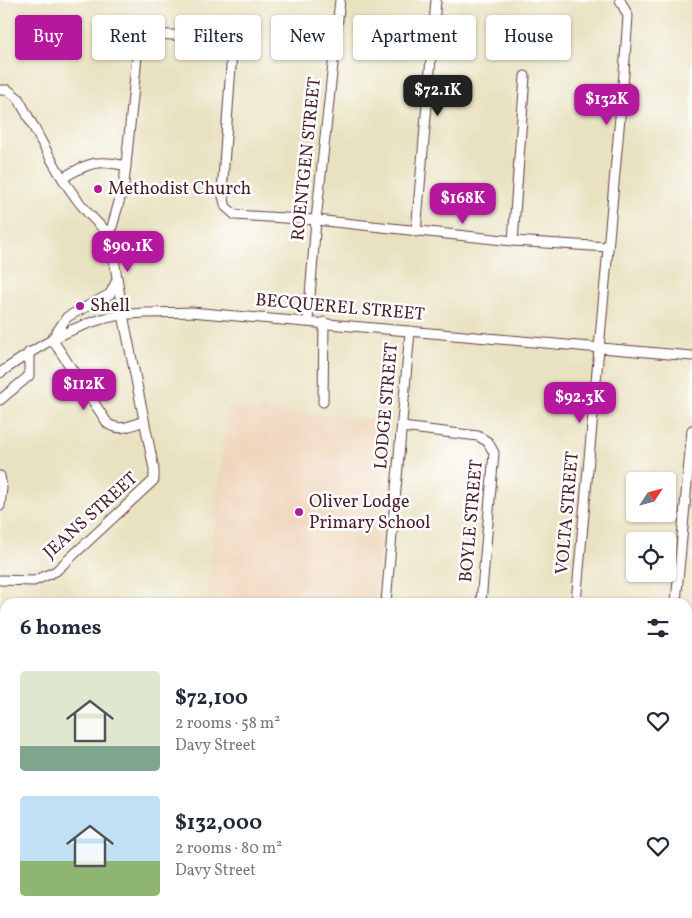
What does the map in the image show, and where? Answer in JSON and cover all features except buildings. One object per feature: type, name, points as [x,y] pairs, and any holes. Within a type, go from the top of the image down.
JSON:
[{"type":"street","name":"ROENTGEN STREET","points":[[308,321],[316,220],[340,0]]},
{"type":"street","points":[[416,232],[436,0]]},
{"type":"street","name":"VOLTA STREET","points":[[576,598],[628,16],[620,0]]},
{"type":"street","points":[[0,90],[8,90],[18,98],[63,178],[82,206],[110,234],[120,201],[126,166],[141,42],[144,37],[155,32],[218,37],[226,42],[232,52],[222,193],[226,207],[235,215],[316,220],[513,242],[608,247]]},
{"type":"street","points":[[513,242],[525,76]]},
{"type":"street","points":[[63,178],[95,162],[107,162],[126,166]]},
{"type":"street","name":"JEANS STREET","points":[[0,580],[34,581],[56,571],[151,485],[155,475],[123,315],[110,234]]},
{"type":"street","points":[[117,280],[110,294],[67,317],[52,339],[108,424],[121,429],[144,421]]},
{"type":"street","name":"BECQUEREL STREET","points":[[0,373],[29,352],[72,330],[123,315],[191,312],[324,322],[692,356]]},
{"type":"street","points":[[323,402],[324,322]]},
{"type":"street","name":"LODGE STREET","points":[[386,598],[410,331]]},
{"type":"street","points":[[0,400],[29,376],[29,352]]},
{"type":"street","name":"BOYLE STREET","points":[[402,427],[478,436],[492,446],[493,462],[481,598]]},
{"type":"street","points":[[676,598],[692,430]]},
{"type":"street","points":[[0,476],[2,488],[0,506]]},
{"type":"shaded area","name":"Oliver Lodge Primary School","points":[[227,407],[390,421],[374,598],[207,598]]},
{"type":"place","name":"Methodist Church","points":[[98,189]]},
{"type":"place","name":"Shell","points":[[80,306]]},
{"type":"place","name":"Oliver Lodge Primary School","points":[[299,512]]}]
